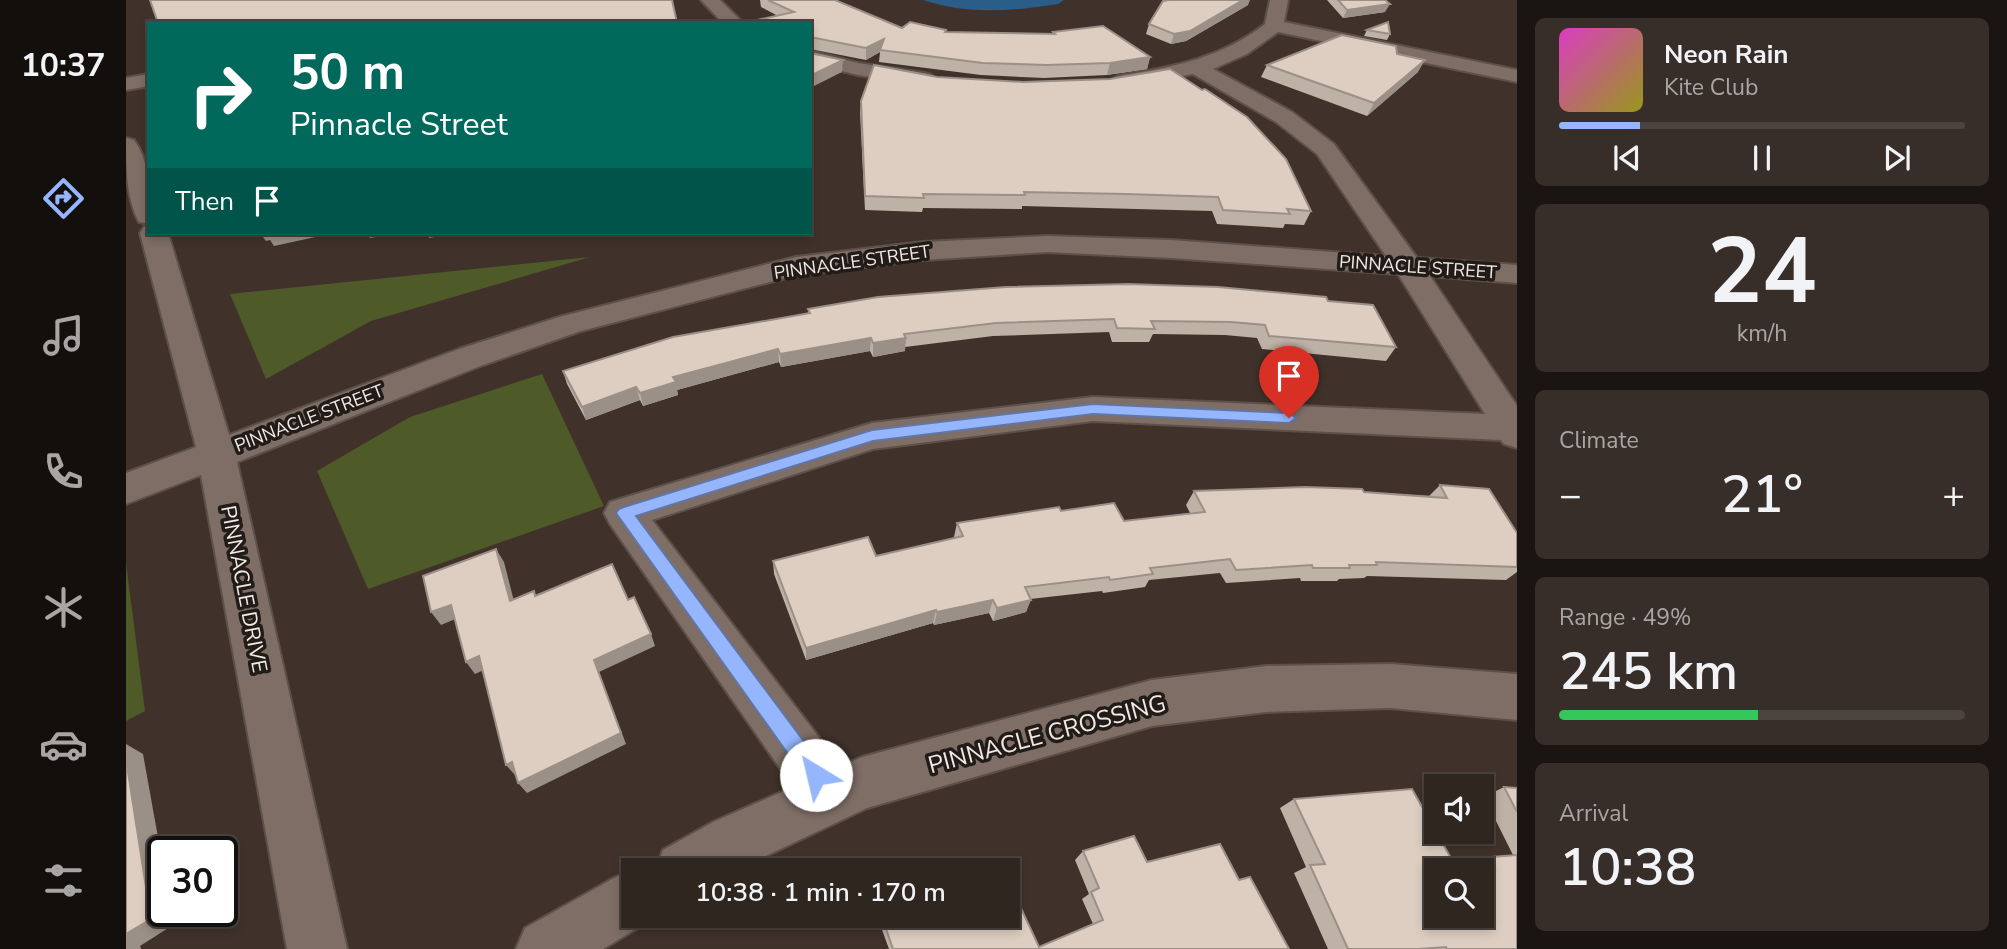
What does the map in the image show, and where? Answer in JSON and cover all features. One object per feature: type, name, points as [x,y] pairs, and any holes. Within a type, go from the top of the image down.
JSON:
[{"type":"street","points":[[710,0],[726,21]]},
{"type":"street","points":[[1099,83],[1197,68],[1233,55],[1274,26],[1279,0]]},
{"type":"street","points":[[1274,26],[1517,76]]},
{"type":"street","points":[[812,58],[858,69],[946,81]]},
{"type":"street","points":[[1197,68],[1284,117],[1326,149],[1408,266],[1515,430]]},
{"type":"street","points":[[126,84],[147,80]]},
{"type":"street","name":"PINNACLE DRIVE","points":[[126,145],[147,210]]},
{"type":"street","name":"PINNACLE DRIVE","points":[[154,235],[216,453],[317,949]]},
{"type":"street","name":"PINNACLE STREET","points":[[126,489],[471,357],[570,324],[796,266],[923,251],[1047,244],[1171,249],[1517,274]]},
{"type":"street","points":[[832,797],[624,513],[872,436],[1093,409],[1515,430]]},
{"type":"street","name":"PINNACLE CROSSING","points":[[703,858],[732,841],[862,783],[1152,703],[1266,689],[1390,686],[1517,697]]},
{"type":"street","points":[[547,949],[621,906]]},
{"type":"green space","points":[[590,257],[371,321],[266,379],[230,294]]},
{"type":"green space","points":[[542,374],[604,506],[368,589],[317,471],[410,417]]},
{"type":"green space","points":[[126,563],[145,711],[126,721]]},
{"type":"water","points":[[923,0],[1064,0],[1058,4],[1007,10],[973,10]]},
{"type":"building","points":[[150,0],[672,0],[677,21],[157,21]]},
{"type":"building","points":[[768,0],[835,0],[902,28],[910,22],[946,30],[945,32],[1055,34],[1053,32],[1103,26],[1150,57],[1110,63],[983,63],[880,50],[884,39],[866,48],[812,37],[812,21],[752,21],[794,12]]},
{"type":"building","points":[[1243,0],[1190,31],[1174,34],[1149,24],[1163,1]]},
{"type":"building","points":[[1338,0],[1385,0],[1390,4],[1347,10]]},
{"type":"building","points":[[1388,22],[1390,34],[1367,30]]},
{"type":"building","points":[[1342,35],[1396,46],[1397,54],[1425,60],[1374,103],[1267,65]]},
{"type":"building","points":[[812,53],[843,60],[812,75]]},
{"type":"building","points":[[874,65],[937,77],[1023,82],[1110,79],[1170,69],[1247,117],[1286,159],[1311,211],[1287,209],[1290,214],[1223,210],[1218,197],[1024,192],[1025,195],[923,194],[924,198],[865,196],[861,101]]},
{"type":"building","points":[[1128,284],[1218,287],[1326,297],[1328,301],[1373,305],[1396,347],[1269,336],[1265,325],[1231,322],[1151,321],[1155,329],[1117,328],[1114,319],[996,323],[904,334],[906,338],[873,343],[871,338],[780,354],[778,349],[673,377],[676,382],[640,393],[636,387],[582,407],[563,371],[673,337],[810,313],[808,309],[878,297],[1006,287]]},
{"type":"building","points":[[1440,485],[1489,489],[1517,533],[1517,567],[1376,562],[1377,565],[1349,565],[1350,568],[1313,568],[1312,565],[1236,570],[1230,559],[1150,568],[1153,574],[1025,587],[1031,600],[997,608],[993,600],[937,612],[936,610],[806,648],[773,561],[868,537],[876,556],[963,536],[957,523],[1059,507],[1061,511],[1114,503],[1124,521],[1205,512],[1194,491],[1305,487],[1362,489],[1364,492],[1447,498]]},
{"type":"building","points":[[496,549],[510,601],[534,591],[535,596],[612,564],[628,600],[634,597],[651,634],[594,660],[621,733],[518,783],[512,762],[506,765],[479,656],[466,662],[451,605],[431,612],[423,576]]},
{"type":"building","points":[[126,759],[147,893],[147,921],[126,934]]},
{"type":"building","points":[[1504,787],[1517,788],[1517,812]]},
{"type":"building","points":[[1412,789],[1424,810],[1424,844],[1443,844],[1451,858],[1424,858],[1424,928],[1494,928],[1494,858],[1478,858],[1517,855],[1517,949],[1348,949],[1310,865],[1325,864],[1294,799]]},
{"type":"building","points":[[1134,836],[1147,862],[1220,844],[1239,880],[1250,877],[1289,949],[893,949],[886,928],[1020,928],[1020,906],[1039,947],[1103,920],[1091,892],[1099,888],[1083,851]]},
{"type":"route","points":[[816,775],[624,513],[872,436],[1093,409],[1289,418]]}]
